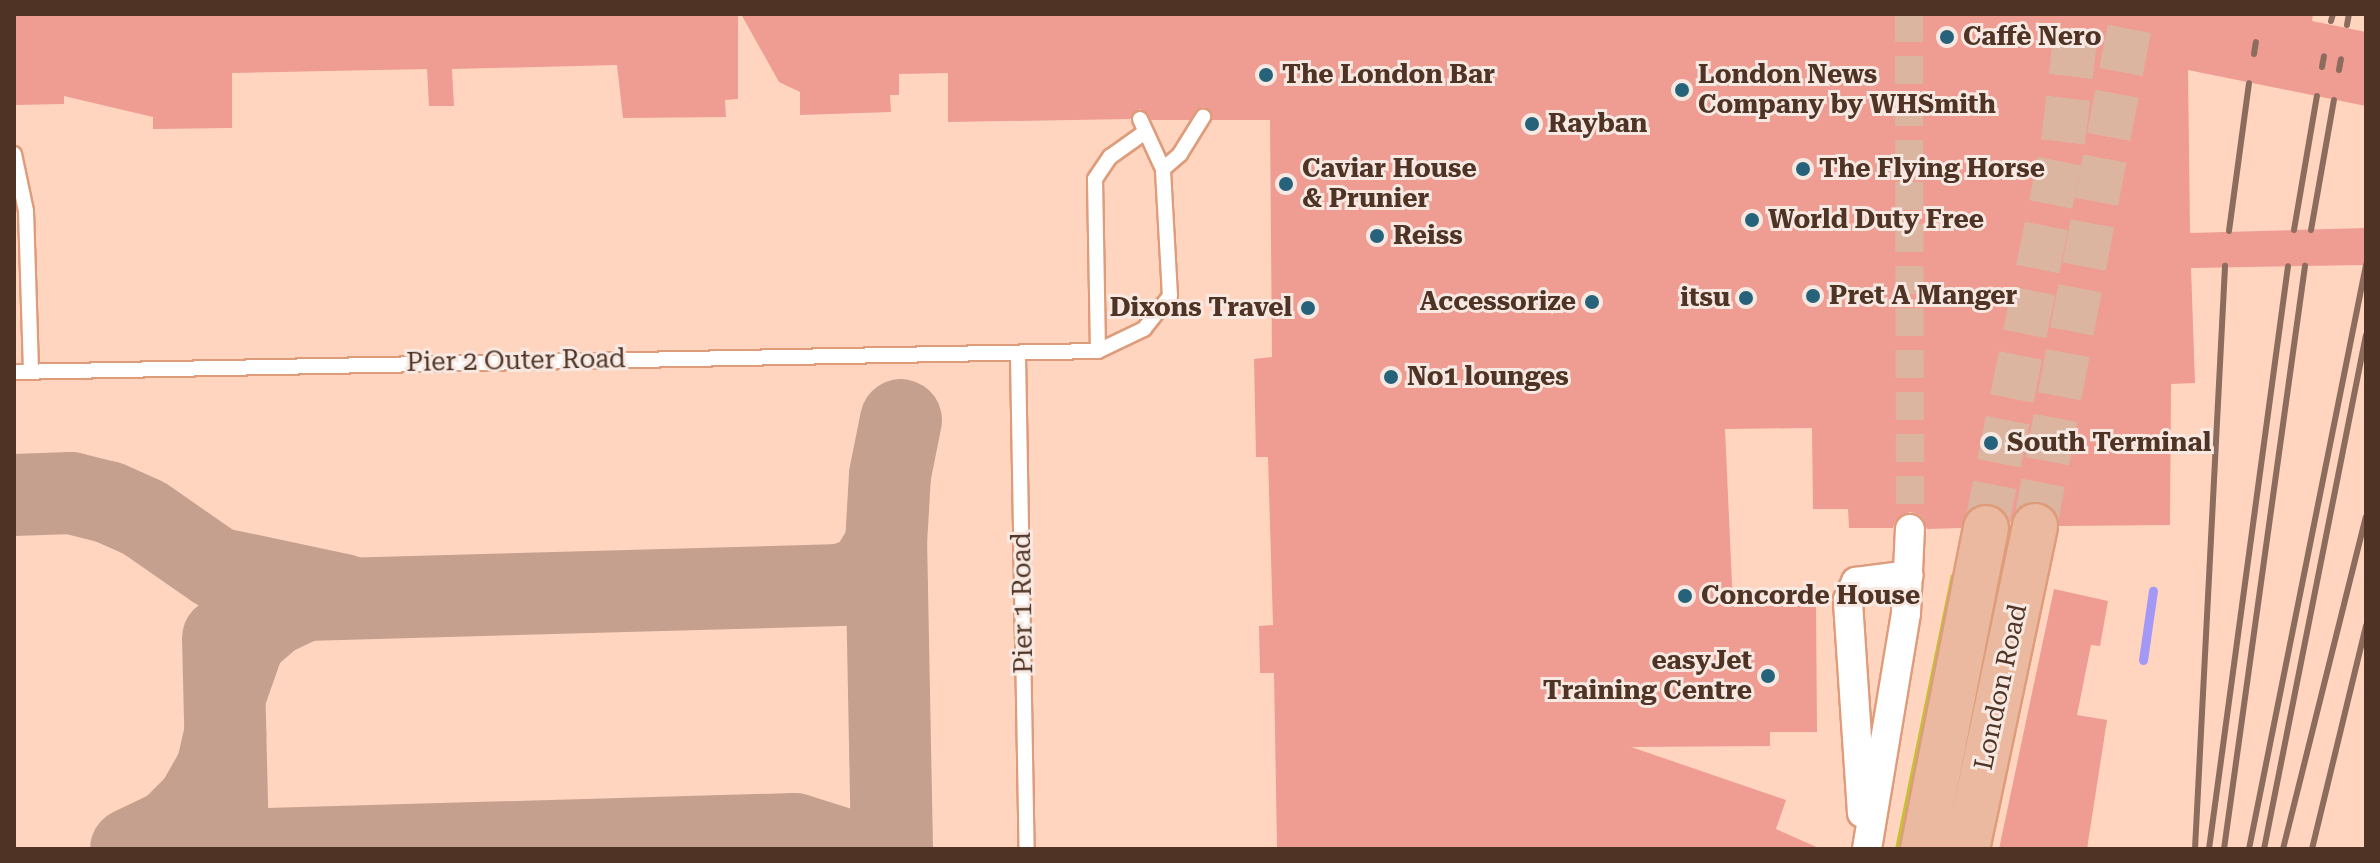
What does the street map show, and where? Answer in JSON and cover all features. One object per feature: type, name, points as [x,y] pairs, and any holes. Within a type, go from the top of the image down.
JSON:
[{"type":"main road","name":"London Road","points":[[1967,849],[2035,526]]},
{"type":"main road","name":"London Road","points":[[1923,849],[1986,528]]},
{"type":"street","points":[[1867,849],[1909,575],[1910,529]]},
{"type":"street","points":[[1867,849],[1848,600],[1862,580],[1909,575]]},
{"type":"lane","points":[[1163,169],[1180,154],[1203,117]]},
{"type":"lane","points":[[1143,126],[1163,169],[1170,296],[1144,329],[1098,351],[1095,179],[1110,157],[1143,126]]},
{"type":"lane","points":[[14,154],[26,211],[31,371]]},
{"type":"lane","name":"Pier 2 Outer Road","points":[[14,372],[430,361],[1018,356],[1098,351]]},
{"type":"lane","name":"Pier 1 Road","points":[[1018,356],[1027,849]]},
{"type":"shaded area","points":[[1951,574],[1956,582],[1906,849],[1895,849]]},
{"type":"building","points":[[14,14],[738,14],[738,99],[725,100],[726,117],[623,118],[617,65],[452,69],[454,106],[429,106],[427,69],[232,73],[232,128],[153,129],[153,117],[64,96],[64,104],[14,105]]},
{"type":"building","name":"South Terminal","points":[[741,14],[2313,14],[2312,21],[2366,32],[2366,106],[2188,70],[2190,233],[2366,228],[2366,265],[2191,268],[2195,383],[2171,384],[2170,525],[2059,526],[2052,508],[2039,501],[2017,509],[2010,523],[2003,510],[1990,503],[1968,511],[1961,528],[1927,529],[1920,515],[1910,512],[1896,519],[1893,528],[1849,528],[1848,509],[1813,509],[1812,428],[1725,429],[1733,606],[1816,606],[1817,732],[1770,732],[1770,746],[1631,747],[1786,800],[1776,829],[1821,849],[1277,849],[1274,673],[1260,673],[1259,626],[1273,625],[1268,457],[1256,457],[1254,359],[1272,357],[1270,120],[1212,120],[1211,112],[1203,107],[1190,120],[1151,120],[1140,109],[1130,119],[948,122],[948,73],[899,74],[899,95],[890,95],[891,112],[800,115],[800,92],[779,82]]},
{"type":"building","points":[[2054,589],[2108,601],[2100,646],[2091,645],[2077,715],[2107,720],[2087,849],[1999,849]]},
{"type":"waterway","points":[[2143,660],[2153,591]]},
{"type":"taxiway","points":[[892,849],[886,544],[890,475],[901,420]]},
{"type":"taxiway","points":[[14,495],[71,493],[108,502],[144,518],[216,568],[344,595]]},
{"type":"taxiway","points":[[226,693],[245,639],[273,615],[305,600],[841,585],[867,576],[886,544]]},
{"type":"taxiway","points":[[223,638],[228,849]]},
{"type":"taxiway","points":[[131,849],[171,830],[197,804],[217,769],[225,733]]},
{"type":"taxiway","points":[[267,849],[795,834],[842,849]]},
{"type":"tunnel","points":[[1909,14],[1910,529]]},
{"type":"tunnel","points":[[1986,528],[2063,142],[2078,14]]},
{"type":"tunnel","points":[[2035,526],[2132,14]]},
{"type":"railway","points":[[2331,21],[2333,14]]},
{"type":"railway","points":[[2347,25],[2349,14]]},
{"type":"railway","points":[[2254,54],[2256,42]]},
{"type":"railway","points":[[2322,67],[2324,56]]},
{"type":"railway","points":[[2339,70],[2341,59]]},
{"type":"railway","points":[[2229,231],[2249,83]]},
{"type":"railway","points":[[2294,230],[2317,96]]},
{"type":"railway","points":[[2311,230],[2334,100]]},
{"type":"railway","points":[[2249,849],[2366,265]]},
{"type":"railway","points":[[2195,849],[2225,266]]},
{"type":"railway","points":[[2209,849],[2288,266]]},
{"type":"railway","points":[[2224,849],[2305,266]]},
{"type":"railway","points":[[2264,849],[2366,335]]},
{"type":"railway","points":[[2283,849],[2366,517]]},
{"type":"railway","points":[[2312,849],[2366,625]]},
{"type":"place","name":"Caffè Nero","points":[[1947,37]]},
{"type":"place","name":"The London Bar","points":[[1266,75]]},
{"type":"place","name":"London News Company by WHSmith","points":[[1682,90]]},
{"type":"place","name":"Rayban","points":[[1532,124]]},
{"type":"place","name":"The Flying Horse","points":[[1803,169]]},
{"type":"place","name":"Caviar House & Prunier","points":[[1286,184]]},
{"type":"place","name":"World Duty Free","points":[[1752,220]]},
{"type":"place","name":"Reiss","points":[[1377,236]]},
{"type":"place","name":"Pret A Manger","points":[[1813,296]]},
{"type":"place","name":"itsu","points":[[1746,298]]},
{"type":"place","name":"Accessorize","points":[[1592,302]]},
{"type":"place","name":"Dixons Travel","points":[[1308,308]]},
{"type":"place","name":"No1 lounges","points":[[1391,377]]},
{"type":"place","name":"South Terminal","points":[[1991,443]]},
{"type":"place","name":"Concorde House","points":[[1685,596]]},
{"type":"place","name":"easyJet Training Centre","points":[[1768,676]]}]
